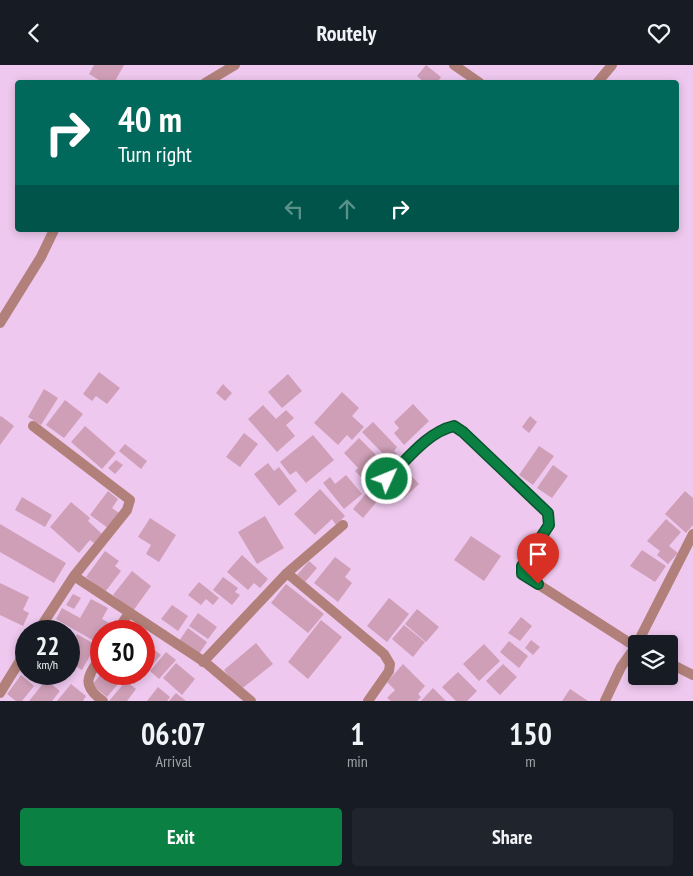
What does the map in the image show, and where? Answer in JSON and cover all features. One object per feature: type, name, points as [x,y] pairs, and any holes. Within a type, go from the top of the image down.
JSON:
[{"type":"street","points":[[210,80],[235,65]]},
{"type":"street","points":[[454,65],[476,80]]},
{"type":"street","points":[[600,80],[612,65]]},
{"type":"street","points":[[0,323],[41,257],[53,232]]},
{"type":"street","points":[[34,426],[130,500],[127,510],[74,576],[45,620]]},
{"type":"street","points":[[387,479],[420,446],[443,428],[454,426],[463,432],[548,513],[549,525],[522,566],[522,574],[628,641]]},
{"type":"street","points":[[203,662],[287,573],[343,525]]},
{"type":"street","points":[[642,635],[693,535]]},
{"type":"street","points":[[287,573],[384,654],[390,664],[389,671],[368,701]]},
{"type":"street","points":[[74,576],[203,662],[251,701]]},
{"type":"street","points":[[124,620],[129,613]]},
{"type":"street","points":[[605,701],[621,667],[628,657]]},
{"type":"street","points":[[678,668],[693,675]]},
{"type":"street","points":[[0,693],[15,669]]},
{"type":"street","points":[[90,676],[88,681],[91,693],[103,701]]},
{"type":"building","points":[[94,65],[124,65],[116,80],[99,80],[89,74]]},
{"type":"building","points":[[426,65],[441,77],[439,80],[422,80],[417,76]]},
{"type":"building","points":[[99,372],[120,388],[107,404],[96,396],[92,401],[83,394]]},
{"type":"building","points":[[288,374],[302,391],[282,408],[268,392]]},
{"type":"building","points":[[223,384],[232,393],[225,401],[216,393]]},
{"type":"building","points":[[44,389],[58,398],[41,425],[28,417]]},
{"type":"building","points":[[342,392],[359,408],[352,416],[364,427],[352,440],[347,435],[338,445],[314,423]]},
{"type":"building","points":[[65,400],[83,414],[64,438],[46,425]]},
{"type":"building","points":[[413,404],[429,421],[404,445],[394,433],[399,428],[394,422]]},
{"type":"building","points":[[263,405],[276,419],[286,410],[294,418],[286,425],[295,436],[277,452],[248,419]]},
{"type":"building","points":[[530,416],[537,422],[529,433],[522,427]]},
{"type":"building","points":[[0,417],[14,426],[0,445]]},
{"type":"building","points":[[373,422],[397,447],[394,451],[397,454],[390,461],[362,432]]},
{"type":"building","points":[[85,426],[116,453],[102,469],[71,442]]},
{"type":"building","points":[[244,433],[258,444],[240,467],[226,457]]},
{"type":"building","points":[[313,435],[334,460],[306,483],[296,471],[290,475],[280,462]]},
{"type":"building","points":[[359,438],[386,465],[367,483],[355,471],[358,468],[344,453]]},
{"type":"building","points":[[125,444],[147,461],[141,469],[119,451]]},
{"type":"building","points":[[539,446],[554,456],[533,485],[519,475]]},
{"type":"building","points":[[116,460],[123,465],[115,474],[108,468]]},
{"type":"building","points":[[268,463],[274,471],[279,467],[297,491],[279,506],[254,474]]},
{"type":"building","points":[[553,465],[568,476],[552,498],[537,488]]},
{"type":"building","points":[[407,471],[419,484],[404,498],[392,485]]},
{"type":"building","points":[[346,475],[362,494],[344,509],[323,483],[330,477],[335,484]]},
{"type":"building","points":[[320,489],[345,516],[336,525],[332,519],[315,535],[294,514]]},
{"type":"building","points":[[369,490],[379,499],[363,518],[353,509]]},
{"type":"building","points":[[108,491],[118,499],[112,508],[119,513],[108,528],[90,515]]},
{"type":"building","points":[[685,491],[693,498],[693,525],[686,533],[665,514]]},
{"type":"building","points":[[22,497],[52,515],[45,527],[15,510]]},
{"type":"building","points":[[71,502],[90,518],[88,521],[102,534],[94,543],[90,540],[79,553],[50,527]]},
{"type":"building","points":[[265,516],[284,548],[257,564],[238,532]]},
{"type":"building","points":[[150,518],[176,535],[159,562],[146,554],[151,545],[138,537]]},
{"type":"building","points":[[666,519],[681,532],[669,546],[678,553],[668,564],[657,555],[660,551],[647,541]]},
{"type":"building","points":[[0,524],[66,563],[54,583],[0,552]]},
{"type":"building","points":[[471,536],[501,556],[484,581],[454,560]]},
{"type":"building","points":[[642,550],[666,566],[655,582],[630,566]]},
{"type":"building","points":[[105,551],[119,561],[115,566],[121,571],[105,592],[86,577]]},
{"type":"building","points":[[242,555],[268,579],[260,588],[254,583],[248,590],[227,572]]},
{"type":"building","points":[[335,557],[351,569],[345,577],[352,583],[338,602],[314,583]]},
{"type":"building","points":[[309,561],[317,568],[305,582],[297,575]]},
{"type":"building","points":[[132,571],[151,586],[133,611],[113,595]]},
{"type":"building","points":[[223,577],[238,588],[235,592],[240,595],[232,605],[213,590]]},
{"type":"building","points":[[199,582],[219,598],[213,605],[206,599],[201,605],[188,595]]},
{"type":"building","points":[[0,583],[29,597],[23,610],[29,613],[26,620],[15,620],[15,622],[0,615]]},
{"type":"building","points":[[286,584],[324,614],[308,633],[271,603]]},
{"type":"building","points":[[73,594],[81,598],[74,609],[66,605]]},
{"type":"building","points":[[389,598],[409,614],[387,642],[367,626]]},
{"type":"building","points":[[91,599],[108,608],[102,619],[104,620],[90,620],[90,639],[80,633],[80,620],[56,619],[62,608],[80,618]]},
{"type":"building","points":[[172,605],[188,616],[178,631],[161,619]]},
{"type":"building","points":[[417,609],[439,627],[426,642],[405,624]]},
{"type":"building","points":[[198,613],[217,627],[208,639],[189,626]]},
{"type":"building","points":[[521,617],[532,626],[520,641],[508,633]]},
{"type":"building","points":[[321,620],[342,637],[308,679],[288,662]]},
{"type":"building","points":[[404,625],[425,642],[413,657],[392,639]]},
{"type":"building","points":[[188,628],[207,642],[199,654],[179,641]]},
{"type":"building","points":[[80,636],[90,642],[90,656],[82,670],[80,669]]},
{"type":"building","points":[[531,640],[540,647],[533,655],[525,648]]},
{"type":"building","points":[[509,641],[528,656],[519,668],[500,652]]},
{"type":"building","points":[[256,643],[273,664],[240,690],[224,670]]},
{"type":"building","points":[[484,644],[500,661],[479,681],[463,664]]},
{"type":"building","points":[[155,650],[161,655],[155,662]]},
{"type":"building","points":[[166,652],[176,660],[159,679],[155,675],[155,665]]},
{"type":"building","points":[[176,663],[195,679],[182,695],[163,678]]},
{"type":"building","points":[[403,664],[425,686],[418,694],[421,697],[417,701],[391,701],[387,698],[395,690],[387,682]]},
{"type":"building","points":[[503,664],[517,677],[500,695],[486,681]]},
{"type":"building","points":[[458,672],[477,691],[467,701],[456,701],[442,687]]},
{"type":"building","points":[[15,683],[15,685],[34,686],[22,701],[16,701],[7,694]]},
{"type":"building","points":[[42,685],[52,685],[60,691],[52,701],[29,701]]},
{"type":"building","points":[[70,685],[86,696],[83,701],[57,701]]},
{"type":"building","points":[[92,685],[117,685],[107,697]]},
{"type":"building","points":[[123,685],[131,685],[136,689],[127,701],[109,701]]},
{"type":"building","points":[[158,687],[170,697],[167,701],[147,701]]},
{"type":"building","points":[[433,688],[446,701],[421,701]]},
{"type":"building","points":[[570,689],[588,701],[562,701]]},
{"type":"building","points":[[176,693],[186,701],[169,701]]},
{"type":"route","points":[[387,479],[420,446],[443,428],[454,426],[463,432],[548,513],[549,525],[522,566],[522,574],[538,584]]}]
